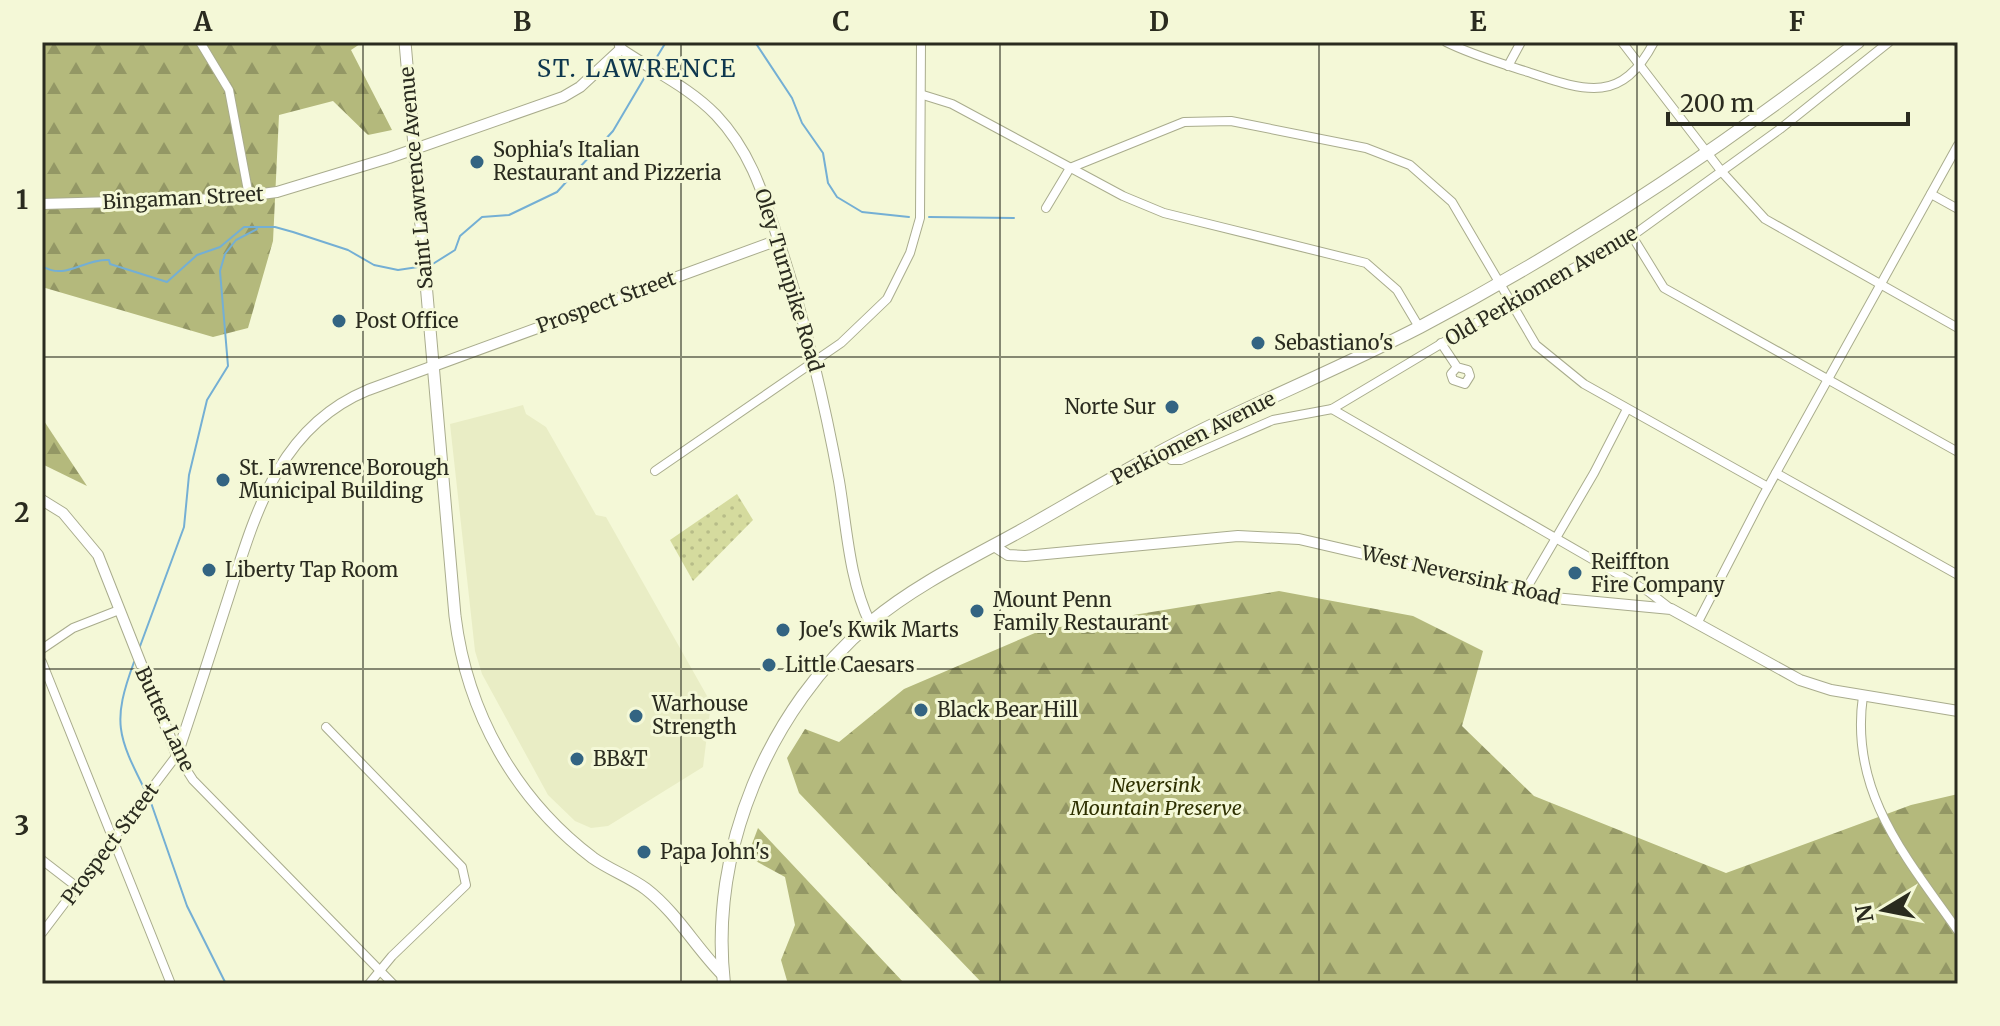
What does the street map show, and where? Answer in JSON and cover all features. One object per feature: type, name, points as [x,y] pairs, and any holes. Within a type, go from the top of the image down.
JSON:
[{"type":"main road","name":"Saint Lawrence Avenue","points":[[405,42],[457,629],[469,683],[483,721],[510,769],[550,820],[594,859],[644,888],[680,922],[724,980]]},
{"type":"main road","name":"Perkiomen Avenue","points":[[724,980],[726,883],[738,831],[754,783],[777,736],[802,698],[870,623],[927,583],[1164,450],[1419,327],[1500,282],[1661,187],[1753,123],[1858,42]]},
{"type":"street","points":[[200,42],[229,90],[249,196]]},
{"type":"street","points":[[655,471],[853,333],[887,299],[910,253],[922,198],[921,42]]},
{"type":"street","points":[[1446,42],[1508,66],[1592,90],[1614,85],[1640,66],[1654,42]]},
{"type":"street","points":[[1508,66],[1521,42]]},
{"type":"street","points":[[1622,42],[1722,172],[1765,219],[1958,328]]},
{"type":"street","name":"Old Perkiomen Avenue","points":[[1164,450],[1171,460],[1181,460],[1273,420],[1332,409],[1511,302],[1632,236],[1722,172],[1889,42]]},
{"type":"street","name":"Bingaman Street","points":[[42,204],[249,196],[295,188],[563,97],[586,82],[620,45]]},
{"type":"street","name":"Oley Turnpike Road","points":[[620,45],[640,62],[703,103],[736,139],[765,194],[816,360],[856,594],[870,623]]},
{"type":"street","points":[[923,95],[952,104],[1070,168],[1164,213],[1366,263],[1397,290],[1419,327]]},
{"type":"street","points":[[1046,208],[1070,168],[1163,129],[1203,120],[1243,123],[1366,148],[1403,161],[1437,186],[1461,215],[1546,356],[1584,384],[1768,487]]},
{"type":"street","points":[[1698,622],[1768,487],[1958,145]]},
{"type":"street","points":[[1931,194],[1958,209]]},
{"type":"street","points":[[1632,236],[1664,288],[1958,452]]},
{"type":"street","name":"Prospect Street","points":[[42,933],[177,755],[258,509],[278,466],[304,433],[342,403],[434,366],[778,240]]},
{"type":"street","points":[[1441,343],[1457,367]]},
{"type":"street","points":[[1332,409],[1649,592],[1671,609]]},
{"type":"street","points":[[1525,591],[1627,409]]},
{"type":"street","points":[[1776,473],[1958,575]]},
{"type":"street","name":"Butter Lane","points":[[42,500],[63,513],[90,544],[177,755],[193,780],[393,984]]},
{"type":"street","name":"West Neversink Road","points":[[994,546],[1008,555],[1025,556],[1238,536],[1276,536],[1585,603],[1671,609],[1792,677],[1863,696],[1958,711]]},
{"type":"street","points":[[42,649],[73,628],[119,610]]},
{"type":"street","points":[[42,662],[171,984]]},
{"type":"street","points":[[1863,696],[1860,745],[1869,782],[1895,844],[1958,931]]},
{"type":"street","points":[[326,727],[462,867],[466,885],[426,922],[369,984]]},
{"type":"street","points":[[42,860],[77,887]]},
{"type":"shaded area","points":[[523,405],[526,414],[546,427],[596,515],[606,517],[711,703],[703,767],[608,826],[591,828],[575,821],[548,795],[482,674],[475,651],[450,424]]},
{"type":"shaded area","points":[[737,494],[753,520],[693,581],[670,540]]},
{"type":"green space","points":[[42,42],[363,42],[351,50],[392,130],[368,135],[333,101],[279,115],[273,241],[248,328],[213,337],[42,287]]},
{"type":"green space","points":[[42,418],[87,486],[42,464]]},
{"type":"green space","name":"Neversink Mountain Preserve","points":[[1279,591],[1413,616],[1483,651],[1462,726],[1534,796],[1726,873],[1911,805],[1958,794],[1958,984],[983,984],[799,793],[787,758],[805,729],[839,742],[904,689],[1042,630]]},
{"type":"green space","points":[[758,828],[905,984],[788,984],[781,960],[795,925],[785,877],[752,859],[752,844]]},
{"type":"waterway","points":[[652,65],[666,42]]},
{"type":"waterway","points":[[755,42],[823,153],[828,183],[837,197],[862,212],[909,217]]},
{"type":"waterway","points":[[428,267],[455,250],[460,236],[482,217],[509,215],[557,192],[613,131],[649,70]]},
{"type":"waterway","points":[[929,217],[1014,218]]},
{"type":"waterway","points":[[42,266],[59,271],[109,260],[110,264],[167,282],[197,255],[220,247],[244,227],[275,227],[348,250],[374,265],[398,270],[418,267]]},
{"type":"waterway","points":[[139,649],[184,527],[189,475],[207,400],[228,366],[220,271],[225,254],[236,240],[257,229]]},
{"type":"waterway","points":[[134,662],[120,714],[121,728],[129,756],[146,792]]},
{"type":"waterway","points":[[149,797],[187,906],[226,984]]},
{"type":"place","name":"Sophia's Italian Restaurant and Pizzeria","points":[[477,162]]},
{"type":"place","name":"Post Office","points":[[339,321]]},
{"type":"place","name":"Sebastiano's","points":[[1258,343]]},
{"type":"place","name":"Norte Sur","points":[[1172,407]]},
{"type":"place","name":"St. Lawrence Borough Municipal Building","points":[[223,480]]},
{"type":"place","name":"Liberty Tap Room","points":[[209,570]]},
{"type":"place","name":"Reiffton Fire Company","points":[[1575,573]]},
{"type":"place","name":"Mount Penn Family Restaurant","points":[[977,611]]},
{"type":"place","name":"Joe's Kwik Marts","points":[[783,630]]},
{"type":"place","name":"Little Caesars","points":[[769,665]]},
{"type":"place","name":"Black Bear Hill","points":[[921,710]]},
{"type":"place","name":"Warhouse Strength","points":[[636,716]]},
{"type":"place","name":"BB&T","points":[[577,759]]},
{"type":"place","name":"Papa John's","points":[[644,852]]},
{"type":"district","name":"ST. LAWRENCE","points":[[637,69]]}]
